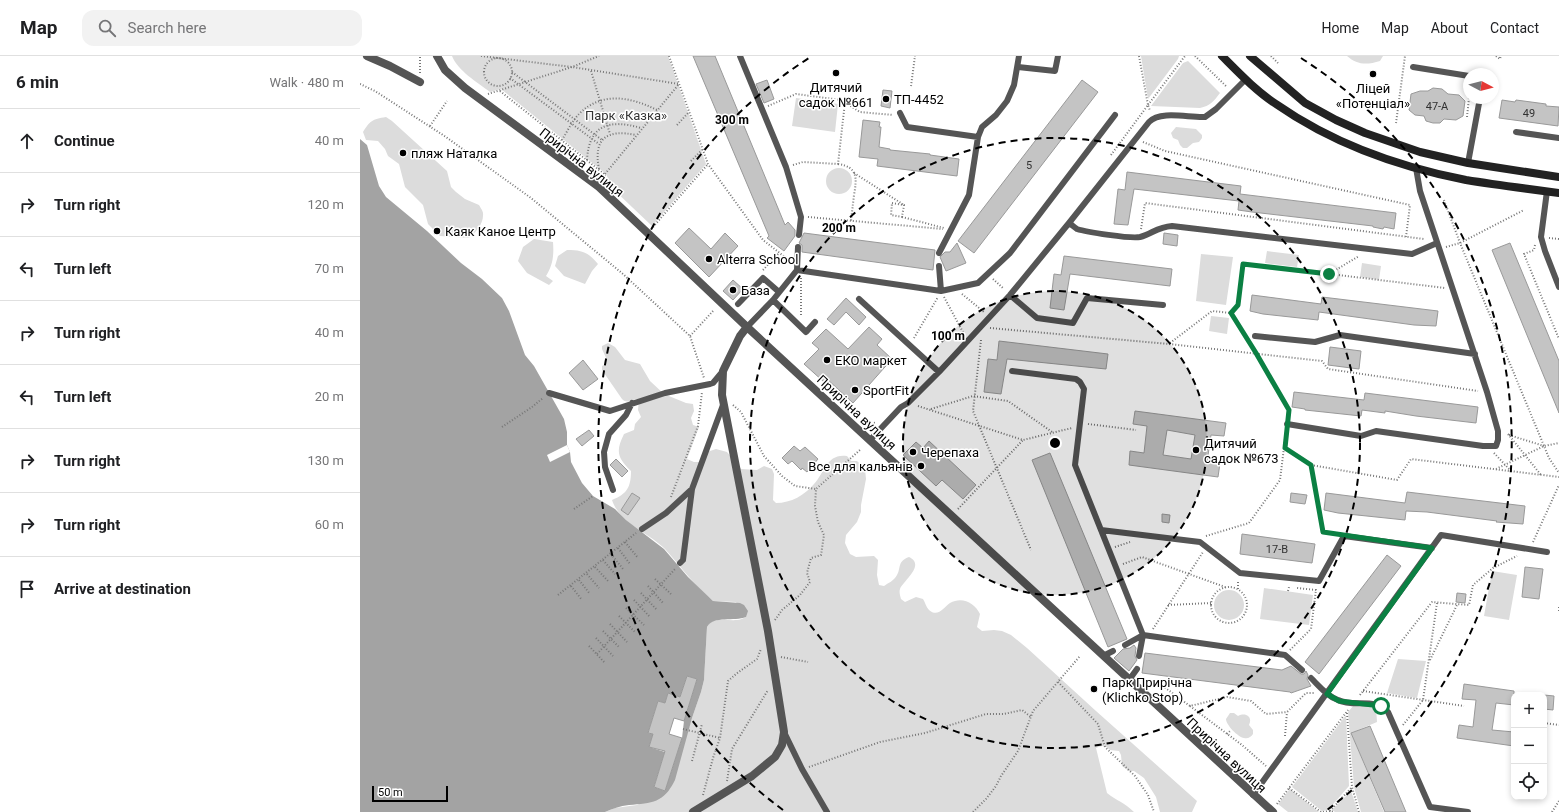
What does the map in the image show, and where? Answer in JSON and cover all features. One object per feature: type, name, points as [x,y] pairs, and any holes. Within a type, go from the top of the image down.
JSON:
[{"type":"main road","points":[[1222,56],[1274,103],[1304,123],[1335,139],[1370,153],[1416,168],[1465,180],[1559,193]]},
{"type":"main road","points":[[1250,56],[1305,103],[1336,120],[1365,133],[1420,152],[1468,163],[1559,177]]},
{"type":"street","points":[[368,56],[420,82]]},
{"type":"street","name":"Прирічна вулиця","points":[[437,56],[445,70],[465,88],[598,187],[746,327],[870,440],[1253,796],[1274,809]]},
{"type":"street","points":[[693,812],[752,776],[775,757],[782,745],[784,732],[772,655],[722,395],[723,371],[746,327]]},
{"type":"lane","points":[[740,56],[786,167],[801,217],[799,235]]},
{"type":"lane","points":[[939,253],[969,195],[978,137],[982,127],[996,115],[1007,101],[1014,85],[1018,67],[1018,56]]},
{"type":"lane","points":[[1018,67],[1055,71],[1058,56]]},
{"type":"lane","points":[[1413,67],[1463,75]]},
{"type":"lane","points":[[870,440],[939,372],[1010,295],[1069,223],[1143,128],[1153,118],[1164,115],[1206,117],[1246,79]]},
{"type":"lane","points":[[1468,163],[1479,104]]},
{"type":"lane","points":[[900,115],[908,127],[978,137]]},
{"type":"lane","points":[[798,269],[941,291],[978,283],[1010,254],[1115,115]]},
{"type":"lane","points":[[1516,132],[1559,138]]},
{"type":"lane","points":[[1287,424],[1361,436],[1376,431],[1490,447],[1496,446],[1498,431],[1487,392],[1454,289],[1437,244],[1420,191],[1416,168]]},
{"type":"lane","points":[[1547,191],[1542,237],[1545,251],[1559,287]]},
{"type":"lane","points":[[1069,223],[1084,231],[1131,238],[1140,237],[1162,226],[1172,226],[1412,254],[1437,244]]},
{"type":"lane","points":[[746,327],[772,300],[798,269],[798,247]]},
{"type":"lane","points":[[939,266],[941,291]]},
{"type":"lane","points":[[738,304],[763,278],[779,292]]},
{"type":"lane","points":[[1010,295],[1037,318],[1073,323],[1087,298],[1163,305]]},
{"type":"lane","points":[[859,299],[939,372]]},
{"type":"lane","points":[[772,300],[806,332],[815,322]]},
{"type":"lane","points":[[1255,336],[1315,342],[1340,334],[1475,354]]},
{"type":"lane","points":[[548,393],[610,411],[666,393],[713,383],[723,371]]},
{"type":"lane","points":[[1012,371],[1076,379],[1080,382],[1084,389],[1075,465],[1104,531],[1116,567],[1146,635],[1139,656]]},
{"type":"lane","points":[[613,490],[605,467],[604,452],[609,434],[626,416],[632,403]]},
{"type":"lane","points":[[680,564],[683,560],[692,489],[723,405]]},
{"type":"lane","points":[[642,529],[666,513],[692,489]]},
{"type":"lane","points":[[1104,531],[1200,542],[1240,573],[1319,581],[1344,536],[1432,548]]},
{"type":"lane","points":[[1253,796],[1441,535],[1547,552]]},
{"type":"lane","points":[[1125,645],[1146,635],[1285,655],[1302,670]]},
{"type":"lane","points":[[1103,656],[1113,651]]},
{"type":"lane","points":[[1129,680],[1137,669]]},
{"type":"lane","points":[[1311,678],[1327,694],[1339,701],[1376,705],[1385,708],[1431,810],[1468,812]]},
{"type":"lane","points":[[784,732],[802,769],[827,812]]},
{"type":"path","points":[[420,56],[420,82]]},
{"type":"path","points":[[482,56],[679,84]]},
{"type":"path","points":[[488,94],[572,68],[599,56]]},
{"type":"path","points":[[669,56],[708,164],[763,240],[798,269],[802,328]]},
{"type":"path","points":[[911,86],[915,56]]},
{"type":"path","points":[[1139,56],[1148,105],[1185,56]]},
{"type":"path","points":[[1195,56],[1232,92]]},
{"type":"path","points":[[1271,56],[1278,63]]},
{"type":"path","points":[[1396,123],[1405,56]]},
{"type":"path","points":[[1496,56],[1500,59],[1501,56]]},
{"type":"path","points":[[495,58],[484,67],[484,76],[486,81],[490,84],[499,86],[507,83],[512,72],[510,65],[503,59]]},
{"type":"path","points":[[591,71],[610,134]]},
{"type":"path","points":[[512,72],[602,140]]},
{"type":"path","points":[[510,78],[599,144]]},
{"type":"path","points":[[360,84],[375,91],[430,126],[531,198],[623,274],[690,336],[704,378],[710,384]]},
{"type":"path","points":[[500,91],[604,174],[679,84]]},
{"type":"path","points":[[761,109],[796,94],[841,100],[860,112],[900,115]]},
{"type":"path","points":[[562,140],[575,119],[586,108],[600,101],[620,98],[641,102],[657,110]]},
{"type":"path","points":[[430,126],[447,101]]},
{"type":"path","points":[[838,164],[845,102]]},
{"type":"path","points":[[677,125],[689,112]]},
{"type":"path","points":[[587,160],[591,139],[594,134],[607,125],[617,123],[628,124],[641,128]]},
{"type":"path","points":[[599,170],[597,154],[599,144],[602,140],[610,134],[626,133],[636,135]]},
{"type":"path","points":[[1143,142],[1165,150],[1410,205],[1406,237]]},
{"type":"path","points":[[691,161],[702,150]]},
{"type":"path","points":[[786,167],[803,162],[838,164],[846,166],[904,205]]},
{"type":"path","points":[[652,228],[708,164]]},
{"type":"path","points":[[851,221],[856,182],[854,172]]},
{"type":"path","points":[[685,190],[688,193]]},
{"type":"path","points":[[1444,200],[1460,243],[1549,458],[1559,473]]},
{"type":"path","points":[[904,205],[892,203],[890,215],[951,229]]},
{"type":"path","points":[[1140,237],[1145,203],[1406,237],[1437,244],[1460,243],[1524,210]]},
{"type":"path","points":[[902,217],[904,205]]},
{"type":"path","points":[[801,217],[951,229]]},
{"type":"path","points":[[1535,243],[1534,250],[1524,254],[1559,339]]},
{"type":"path","points":[[1329,274],[1370,249]]},
{"type":"path","points":[[761,273],[779,253]]},
{"type":"path","points":[[1231,313],[1238,305],[1243,264],[1454,289]]},
{"type":"path","points":[[988,274],[1005,290]]},
{"type":"path","points":[[955,288],[984,312]]},
{"type":"path","points":[[941,291],[964,334],[969,329]]},
{"type":"path","points":[[910,345],[941,291]]},
{"type":"path","points":[[690,336],[713,311]]},
{"type":"path","points":[[1169,344],[1212,311],[1231,313]]},
{"type":"path","points":[[1203,537],[1249,523],[1280,480],[1285,448],[1289,410],[1231,313]]},
{"type":"path","points":[[981,327],[1169,344],[1322,361],[1328,369],[1487,392]]},
{"type":"path","points":[[981,340],[973,396],[973,411],[1031,550]]},
{"type":"path","points":[[666,513],[698,426],[703,386]]},
{"type":"path","points":[[502,427],[532,407],[548,393]]},
{"type":"path","points":[[722,395],[741,412],[764,456],[782,476],[795,486],[816,489]]},
{"type":"path","points":[[930,410],[973,396],[1008,401],[1053,433]]},
{"type":"path","points":[[918,406],[978,424],[1023,440],[1088,424],[1136,430]]},
{"type":"path","points":[[1087,431],[1089,417]]},
{"type":"path","points":[[859,421],[882,423]]},
{"type":"path","points":[[1498,431],[1544,446]]},
{"type":"path","points":[[1508,434],[1541,475]]},
{"type":"path","points":[[956,511],[1023,440]]},
{"type":"path","points":[[1495,470],[1544,446],[1559,443]]},
{"type":"path","points":[[1490,447],[1511,472]]},
{"type":"path","points":[[1285,448],[1311,465],[1397,480],[1411,459],[1559,478]]},
{"type":"path","points":[[1556,469],[1559,464]]},
{"type":"path","points":[[1311,465],[1323,532],[1344,536]]},
{"type":"path","points":[[1274,809],[1354,702],[1432,602],[1469,606],[1473,586],[1493,568],[1529,550],[1559,485]]},
{"type":"path","points":[[574,510],[593,496]]},
{"type":"path","points":[[558,595],[587,574],[642,529]]},
{"type":"path","points":[[1104,531],[1114,547]]},
{"type":"path","points":[[625,542],[638,558]]},
{"type":"path","points":[[618,548],[630,564]]},
{"type":"path","points":[[1146,635],[1168,605],[1203,551]]},
{"type":"path","points":[[610,554],[623,569]]},
{"type":"path","points":[[1116,567],[1142,557],[1226,587],[1238,589],[1242,592],[1247,603],[1244,614],[1236,621],[1230,623],[1219,620],[1212,611],[1211,603],[1215,593],[1226,587]]},
{"type":"path","points":[[603,560],[615,574]]},
{"type":"path","points":[[596,654],[680,564]]},
{"type":"path","points":[[595,567],[608,581]]},
{"type":"path","points":[[587,574],[599,588]]},
{"type":"path","points":[[655,579],[671,594]]},
{"type":"path","points":[[578,580],[590,594]]},
{"type":"path","points":[[1238,580],[1238,589]]},
{"type":"path","points":[[570,586],[582,600]]},
{"type":"path","points":[[648,586],[663,603]]},
{"type":"path","points":[[1288,591],[1289,587]]},
{"type":"path","points":[[641,593],[657,610]]},
{"type":"path","points":[[634,600],[650,617]]},
{"type":"path","points":[[1168,605],[1211,603]]},
{"type":"path","points":[[1397,732],[1423,700],[1437,603]]},
{"type":"path","points":[[1428,663],[1458,604]]},
{"type":"path","points":[[1559,606],[1559,612]]},
{"type":"path","points":[[626,608],[644,625]]},
{"type":"path","points":[[620,616],[636,633]]},
{"type":"path","points":[[610,624],[627,642]]},
{"type":"path","points":[[603,631],[620,648]]},
{"type":"path","points":[[596,638],[613,656]]},
{"type":"path","points":[[589,646],[605,664]]},
{"type":"path","points":[[772,655],[808,662]]},
{"type":"path","points":[[973,812],[996,786],[1018,751],[1033,711],[1080,656]]},
{"type":"path","points":[[725,793],[732,749],[775,679]]},
{"type":"path","points":[[1142,681],[1156,681],[1242,745],[1271,771]]},
{"type":"path","points":[[1058,682],[1098,724],[1105,747],[1135,776],[1148,794],[1154,812]]},
{"type":"path","points":[[1363,691],[1464,706]]},
{"type":"path","points":[[1190,706],[1227,697],[1251,701],[1266,714],[1287,712],[1306,693],[1327,694]]},
{"type":"path","points":[[802,769],[880,742],[925,733],[986,714],[1004,714],[1022,710],[1031,716]]},
{"type":"path","points":[[1285,738],[1287,712]]},
{"type":"path","points":[[1347,712],[1352,787],[1359,812]]},
{"type":"path","points":[[692,761],[702,724]]},
{"type":"path","points":[[1547,724],[1559,725]]},
{"type":"path","points":[[683,729],[720,738]]},
{"type":"path","points":[[1227,734],[1231,730]]},
{"type":"path","points":[[1330,811],[1352,787]]},
{"type":"path","points":[[1290,788],[1322,812],[1334,812]]},
{"type":"path","points":[[1552,812],[1559,801]]},
{"type":"green space","name":"Парк «Казка»","points":[[452,56],[668,56],[706,164],[652,226],[612,188],[606,174],[501,89],[490,92],[474,80],[459,67]]},
{"type":"green space","points":[[1141,56],[1179,56],[1148,99]]},
{"type":"green space","points":[[1347,56],[1383,56],[1380,61],[1366,64],[1358,63]]},
{"type":"green space","points":[[1188,61],[1220,93],[1212,103],[1200,108],[1151,106],[1183,63]]},
{"type":"green space","points":[[796,98],[838,104],[835,132],[792,126]]},
{"type":"green space","points":[[386,117],[447,171],[451,187],[456,192],[465,199],[479,205],[483,212],[482,221],[477,230],[469,238],[440,236],[428,224],[423,205],[405,187],[399,164],[388,156],[385,149],[378,141],[366,140],[363,132],[368,125],[374,120]]},
{"type":"green space","points":[[1176,127],[1196,129],[1202,135],[1202,138],[1199,142],[1193,143],[1187,148],[1183,148],[1178,140],[1173,138],[1171,133]]},
{"type":"green space","points":[[839,168],[848,172],[852,181],[848,190],[839,194],[830,190],[826,181],[830,172]]},
{"type":"green space","points":[[534,239],[553,242],[552,260],[546,276],[553,281],[549,285],[527,273],[518,261],[523,247]]},
{"type":"green space","points":[[567,250],[584,252],[598,264],[592,271],[585,284],[564,276],[555,266],[558,256]]},
{"type":"green space","points":[[1267,251],[1299,255],[1297,267],[1265,263]]},
{"type":"green space","points":[[1201,254],[1233,257],[1226,305],[1196,301]]},
{"type":"green space","points":[[1362,263],[1381,266],[1379,280],[1360,277]]},
{"type":"green space","points":[[1211,316],[1229,318],[1227,334],[1209,331]]},
{"type":"green space","points":[[608,343],[615,347],[625,360],[640,364],[650,381],[664,394],[686,403],[693,404],[694,411],[691,418],[693,425],[699,427],[687,459],[694,462],[700,462],[707,452],[716,449],[727,452],[741,469],[757,470],[764,466],[772,469],[774,474],[773,500],[776,503],[787,502],[806,492],[818,479],[827,464],[835,457],[847,456],[851,461],[857,461],[865,469],[866,479],[861,512],[857,522],[846,535],[845,543],[850,554],[856,557],[874,556],[878,560],[877,575],[879,585],[884,586],[896,577],[901,563],[905,559],[909,557],[914,560],[914,569],[900,589],[901,599],[905,602],[916,597],[923,599],[929,610],[935,613],[941,611],[950,603],[959,600],[971,604],[980,614],[977,627],[982,631],[1002,631],[1011,635],[1027,648],[1197,801],[1192,812],[1160,812],[1156,797],[1144,778],[1134,771],[1129,771],[1122,766],[1119,751],[1110,750],[1105,746],[1102,746],[1096,748],[1107,793],[1134,812],[605,812],[615,808],[637,805],[670,789],[704,680],[707,627],[716,620],[738,620],[746,617],[736,602],[713,601],[694,583],[665,549],[628,522],[616,508],[612,500],[625,492],[629,486],[631,477],[631,471],[623,462],[619,454],[619,446],[624,434],[634,430],[635,424],[641,417],[638,410],[639,399],[624,401],[602,370],[602,366],[606,364],[607,360],[602,346]]},
{"type":"green space","points":[[1492,571],[1517,575],[1509,620],[1484,616]]},
{"type":"green space","points":[[1264,588],[1313,595],[1309,625],[1260,619]]},
{"type":"green space","points":[[1229,590],[1240,594],[1244,605],[1240,616],[1229,620],[1218,616],[1214,605],[1218,594]]},
{"type":"green space","points":[[1398,659],[1426,661],[1417,698],[1387,693]]},
{"type":"green space","points":[[1354,705],[1376,707],[1377,722],[1351,733],[1384,812],[1361,812],[1354,787],[1348,712]]},
{"type":"green space","points":[[1230,713],[1234,713],[1238,716],[1248,716],[1250,720],[1249,725],[1253,730],[1253,734],[1251,736],[1244,738],[1233,730],[1226,719]]},
{"type":"green space","points":[[1346,715],[1349,786],[1328,810],[1322,811],[1292,787]]},
{"type":"green space","points":[[1290,789],[1319,812],[1288,812],[1278,804]]},
{"type":"green space","points":[[1351,791],[1358,812],[1335,812],[1332,810]]},
{"type":"shaded area","points":[[360,139],[367,145],[379,186],[386,197],[427,231],[461,263],[482,279],[502,298],[509,311],[525,355],[534,366],[564,419],[567,432],[567,445],[570,452],[571,462],[582,483],[593,496],[615,509],[626,520],[664,549],[688,577],[713,601],[740,603],[744,605],[748,611],[746,617],[714,621],[707,627],[704,680],[701,692],[692,718],[675,780],[671,788],[662,797],[651,802],[622,806],[605,812],[360,812]],"holes":[[[680,697],[665,791],[654,787],[665,751],[653,734],[648,733],[665,703]]]},
{"type":"pier","points":[[567,445],[570,452],[550,462],[547,455]]},
{"type":"pier","points":[[687,676],[697,679],[684,721],[682,738],[665,791],[654,787],[665,752],[649,747],[653,734],[648,733],[658,701],[665,703],[668,693],[680,697]]},
{"type":"building","points":[[693,56],[715,56],[785,225],[788,222],[795,230],[795,236],[784,251],[767,238],[769,236]]},
{"type":"building","points":[[767,80],[774,99],[764,103],[756,84]]},
{"type":"building","points":[[1082,80],[1098,92],[974,253],[958,241]]},
{"type":"building","points":[[1433,88],[1442,89],[1448,94],[1459,95],[1463,99],[1463,104],[1465,104],[1463,116],[1456,120],[1444,119],[1440,123],[1433,123],[1426,121],[1424,116],[1415,115],[1409,110],[1411,94],[1420,91],[1428,91]]},
{"type":"building","name":"ТП-4452","points":[[883,90],[892,91],[890,108],[881,106]]},
{"type":"building","points":[[1502,100],[1515,102],[1516,100],[1559,107],[1558,126],[1499,118]]},
{"type":"building","points":[[863,120],[880,122],[879,147],[890,150],[930,154],[959,159],[957,176],[877,166],[878,159],[859,157]]},
{"type":"building","points":[[1127,172],[1241,186],[1240,194],[1396,213],[1394,229],[1384,227],[1383,229],[1373,226],[1238,210],[1239,201],[1134,189],[1128,225],[1114,224],[1118,189],[1125,190]]},
{"type":"building","name":"Alterra School","points":[[689,228],[711,249],[725,233],[738,246],[709,277],[675,243]]},
{"type":"building","points":[[804,233],[935,250],[933,270],[802,252],[802,245],[799,243]]},
{"type":"building","points":[[1164,233],[1178,235],[1177,246],[1163,244]]},
{"type":"building","points":[[957,243],[966,263],[946,271],[940,257],[945,252],[950,252]]},
{"type":"building","points":[[1510,243],[1559,361],[1559,413],[1492,250]]},
{"type":"building","points":[[1064,256],[1172,269],[1170,286],[1070,274],[1064,310],[1050,308],[1054,274],[1061,275]]},
{"type":"building","name":"База","points":[[733,280],[743,289],[733,300],[723,291]]},
{"type":"building","points":[[1252,295],[1321,304],[1322,297],[1438,311],[1436,326],[1414,325],[1319,312],[1318,320],[1263,314],[1250,311]]},
{"type":"building","points":[[846,298],[866,317],[859,325],[846,312],[834,325],[827,319]]},
{"type":"building","points":[[869,327],[882,339],[877,345],[892,359],[853,403],[827,379],[824,382],[804,364],[819,349],[812,343],[826,329],[848,349]]},
{"type":"building","points":[[999,341],[1108,354],[1106,369],[1007,359],[1001,394],[984,392],[988,359],[997,360]]},
{"type":"building","points":[[1330,347],[1361,351],[1359,369],[1328,365]]},
{"type":"building","points":[[583,360],[598,379],[583,390],[569,373]]},
{"type":"building","points":[[1294,392],[1364,400],[1365,393],[1478,407],[1476,423],[1385,411],[1385,413],[1362,410],[1361,416],[1305,410],[1292,407]]},
{"type":"building","points":[[1135,411],[1226,423],[1224,436],[1211,435],[1207,462],[1220,463],[1218,477],[1129,465],[1130,451],[1144,453],[1147,426],[1133,424]],"holes":[[[1167,430],[1195,435],[1191,459],[1163,455]]]},
{"type":"building","points":[[589,430],[594,436],[582,446],[576,439]]},
{"type":"building","points":[[929,441],[976,485],[963,499],[942,480],[936,486],[903,455],[916,442],[923,448]]},
{"type":"building","points":[[794,446],[800,451],[805,447],[818,459],[807,472],[802,468],[801,470],[792,461],[788,464],[782,458]]},
{"type":"building","points":[[1050,453],[1127,639],[1108,647],[1032,460]]},
{"type":"building","points":[[616,459],[628,471],[622,477],[610,465]]},
{"type":"building","points":[[1407,492],[1525,506],[1523,524],[1496,522],[1497,521],[1427,512],[1406,511],[1405,520],[1338,513],[1324,510],[1326,493],[1405,503]]},
{"type":"building","points":[[632,493],[640,498],[628,515],[621,510]]},
{"type":"building","points":[[1291,493],[1307,495],[1305,504],[1290,502]]},
{"type":"building","points":[[1162,514],[1170,515],[1169,523],[1162,522]]},
{"type":"building","points":[[1242,534],[1315,544],[1312,563],[1240,554]]},
{"type":"building","points":[[1387,555],[1401,566],[1319,674],[1305,662]]},
{"type":"building","points":[[1525,567],[1543,569],[1539,599],[1522,597]]},
{"type":"building","points":[[1457,593],[1466,594],[1465,603],[1456,602]]},
{"type":"building","points":[[1134,645],[1136,648],[1135,656],[1137,660],[1129,671],[1114,658],[1123,649],[1130,648]]},
{"type":"building","points":[[1145,653],[1282,670],[1291,666],[1301,674],[1304,674],[1306,671],[1308,675],[1307,679],[1311,686],[1291,693],[1142,673]]},
{"type":"building","points":[[687,676],[697,679],[684,721],[674,718],[669,734],[682,738],[665,791],[654,787],[665,751],[649,747],[653,734],[648,733],[658,701],[665,703],[668,693],[680,697]]},
{"type":"building","points":[[1464,684],[1514,691],[1511,692],[1511,705],[1496,703],[1492,730],[1511,732],[1511,746],[1457,738],[1459,725],[1473,727],[1476,700],[1462,699]]},
{"type":"building","points":[[1547,695],[1554,696],[1553,710],[1547,709]]},
{"type":"building","points":[[1370,726],[1406,812],[1385,812],[1351,733]]},
{"type":"place","name":"Дитячий садок №661","points":[[836,73]]},
{"type":"place","name":"Ліцей «Потенціал»","points":[[1373,74]]},
{"type":"place","name":"ТП-4452","points":[[886,99]]},
{"type":"place","name":"пляж Наталка","points":[[403,153]]},
{"type":"place","name":"Каяк Каное Центр","points":[[437,231]]},
{"type":"place","name":"Alterra School","points":[[709,259]]},
{"type":"place","name":"База","points":[[733,290]]},
{"type":"place","name":"ЕКО маркет","points":[[827,360]]},
{"type":"place","name":"SportFit","points":[[855,390]]},
{"type":"place","name":"Дитячий садок №673","points":[[1196,450]]},
{"type":"place","name":"Черепаха","points":[[913,452]]},
{"type":"place","name":"Все для кальянів","points":[[921,466]]},
{"type":"place","name":"Парк Прирічна (Klichko Stop)","points":[[1094,689]]},
{"type":"route","points":[[1329,274],[1243,264],[1238,305],[1231,313],[1289,410],[1285,448],[1311,465],[1323,532],[1432,548],[1327,694],[1339,701],[1381,706]]}]
